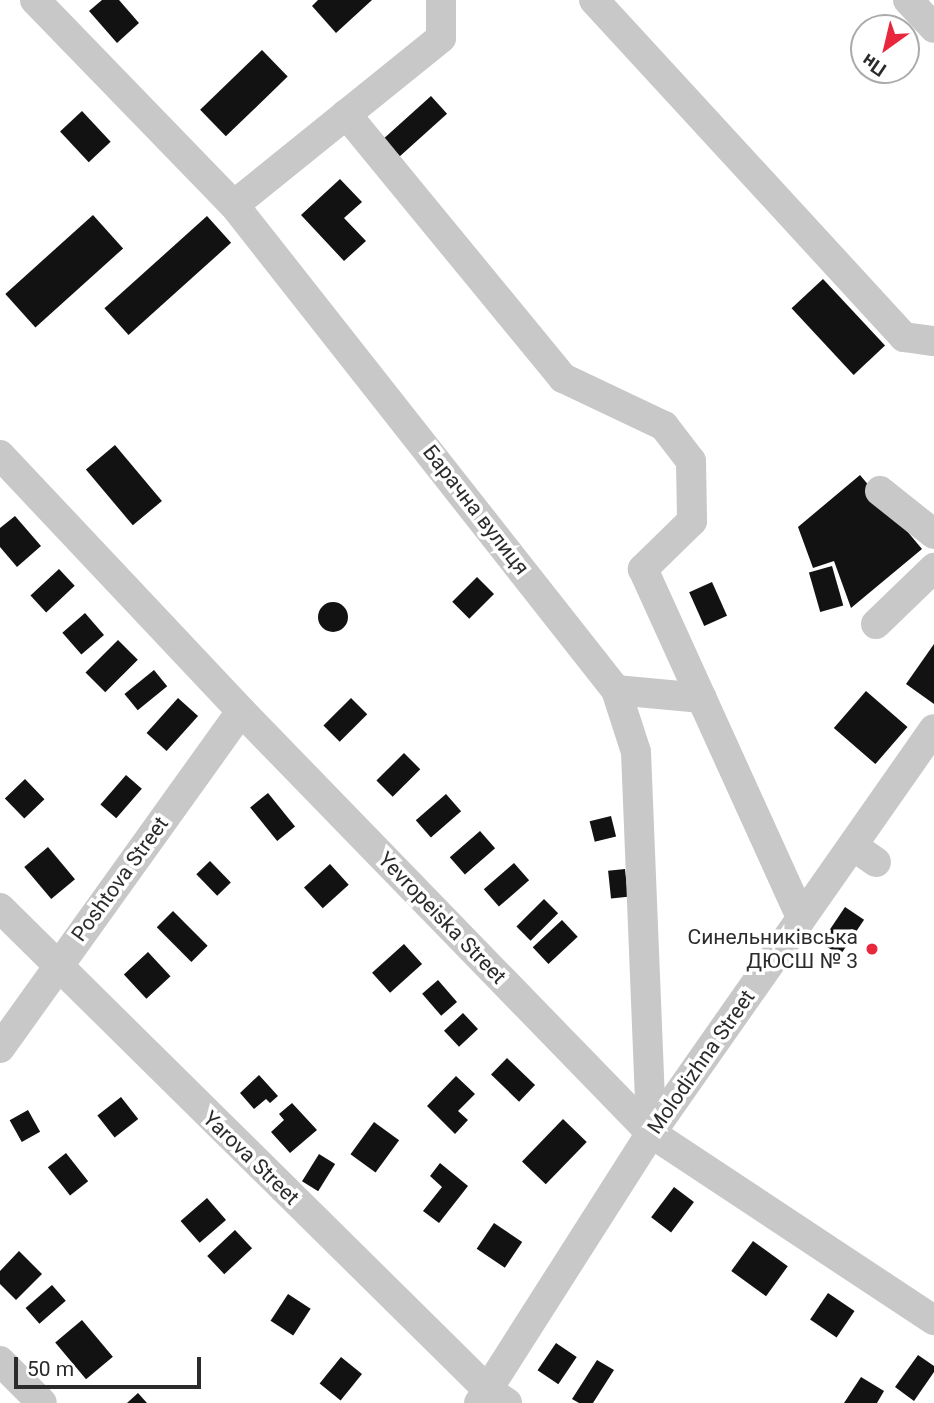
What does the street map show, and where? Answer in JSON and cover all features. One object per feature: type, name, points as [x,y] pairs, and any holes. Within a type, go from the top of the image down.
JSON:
[{"type":"street","name":"Барачна вулиця","points":[[35,0],[234,205],[616,690],[636,752],[651,1133]]},
{"type":"street","points":[[234,205],[441,38],[441,0]]},
{"type":"street","points":[[594,0],[904,337],[934,341]]},
{"type":"street","points":[[908,0],[934,28]]},
{"type":"street","points":[[346,114],[563,378],[664,426],[691,461],[692,521],[643,569],[802,918]]},
{"type":"street","name":"Yevropeiska Street","points":[[0,455],[240,711],[651,1133],[934,1320]]},
{"type":"street","points":[[880,491],[934,534]]},
{"type":"street","points":[[876,624],[934,568]]},
{"type":"street","points":[[616,690],[702,698]]},
{"type":"street","name":"Poshtova Street","points":[[0,1048],[240,711]]},
{"type":"street","name":"Molodizhna Street","points":[[491,1399],[651,1133],[802,918],[864,854],[934,729]]},
{"type":"street","name":"Yarova Street","points":[[0,908],[57,968],[491,1399]]},
{"type":"street","points":[[0,1361],[42,1403]]},
{"type":"building","points":[[102,0],[119,0],[139,23],[117,43],[89,11]]},
{"type":"building","points":[[318,0],[372,0],[336,33],[312,6]]},
{"type":"building","points":[[262,50],[288,77],[226,136],[200,110]]},
{"type":"building","points":[[431,96],[447,114],[399,157],[383,139]]},
{"type":"building","points":[[82,111],[111,142],[89,162],[60,131]]},
{"type":"building","points":[[340,179],[362,202],[344,218],[366,241],[344,261],[301,215]]},
{"type":"building","points":[[93,215],[123,248],[35,327],[5,294]]},
{"type":"building","points":[[207,216],[231,243],[129,335],[104,308]]},
{"type":"building","points":[[823,279],[885,346],[854,375],[792,308]]},
{"type":"building","points":[[115,445],[162,501],[133,525],[86,469]]},
{"type":"building","points":[[860,475],[922,549],[851,608],[834,561],[813,568],[798,527]]},
{"type":"building","points":[[15,516],[41,546],[17,567],[0,547],[0,528]]},
{"type":"building","points":[[832,566],[843,605],[820,612],[809,573]]},
{"type":"building","points":[[59,569],[75,586],[46,612],[30,596]]},
{"type":"building","points":[[477,577],[494,594],[469,619],[452,602]]},
{"type":"building","points":[[712,582],[727,616],[704,626],[689,592]]},
{"type":"building","points":[[333,602],[344,606],[348,617],[344,628],[333,632],[322,628],[318,617],[322,606]]},
{"type":"building","points":[[85,613],[104,635],[81,655],[62,633]]},
{"type":"building","points":[[118,640],[138,660],[105,692],[85,673]]},
{"type":"building","points":[[934,644],[934,704],[906,684]]},
{"type":"building","points":[[154,670],[167,686],[138,710],[124,694]]},
{"type":"building","points":[[866,691],[908,727],[875,764],[834,728]]},
{"type":"building","points":[[178,698],[198,716],[167,751],[147,733]]},
{"type":"building","points":[[351,698],[367,714],[340,742],[323,726]]},
{"type":"building","points":[[404,753],[420,769],[393,797],[376,781]]},
{"type":"building","points":[[126,775],[142,789],[116,818],[100,804]]},
{"type":"building","points":[[25,779],[44,799],[24,819],[5,798]]},
{"type":"building","points":[[268,793],[295,826],[277,841],[250,807]]},
{"type":"building","points":[[446,794],[461,811],[431,838],[416,820]]},
{"type":"building","points":[[611,816],[616,836],[595,842],[590,821]]},
{"type":"building","points":[[480,831],[495,848],[465,875],[450,857]]},
{"type":"building","points":[[48,847],[75,879],[51,899],[24,867]]},
{"type":"building","points":[[210,861],[231,883],[217,896],[196,874]]},
{"type":"building","points":[[514,863],[529,880],[499,907],[484,889]]},
{"type":"building","points":[[330,864],[349,885],[323,908],[304,887]]},
{"type":"building","points":[[625,869],[628,897],[611,899],[608,871]]},
{"type":"building","points":[[544,899],[558,913],[531,941],[516,927]]},
{"type":"building","points":[[845,907],[864,920],[840,956],[821,943]]},
{"type":"building","points":[[173,911],[208,946],[191,962],[157,927]]},
{"type":"building","points":[[562,920],[578,937],[548,964],[533,947]]},
{"type":"building","points":[[404,944],[422,964],[390,993],[372,973]]},
{"type":"building","points":[[148,952],[171,976],[146,999],[124,975]]},
{"type":"building","points":[[438,980],[457,1002],[441,1016],[422,994]]},
{"type":"building","points":[[463,1013],[478,1029],[459,1047],[444,1031]]},
{"type":"building","points":[[507,1058],[535,1085],[519,1102],[491,1075]]},
{"type":"building","points":[[259,1075],[278,1096],[270,1103],[266,1099],[254,1109],[240,1093]]},
{"type":"building","points":[[456,1076],[475,1094],[458,1111],[468,1120],[455,1134],[427,1106]]},
{"type":"building","points":[[121,1097],[138,1119],[115,1138],[97,1115]]},
{"type":"building","points":[[292,1103],[317,1130],[290,1153],[271,1132],[284,1120],[279,1114]]},
{"type":"building","points":[[28,1110],[40,1132],[22,1142],[10,1120]]},
{"type":"building","points":[[563,1119],[587,1142],[546,1184],[522,1161]]},
{"type":"building","points":[[374,1122],[399,1140],[376,1173],[350,1154]]},
{"type":"building","points":[[66,1153],[88,1181],[70,1196],[48,1167]]},
{"type":"building","points":[[319,1154],[335,1164],[318,1191],[302,1181]]},
{"type":"building","points":[[440,1163],[468,1186],[439,1223],[423,1211],[442,1187],[430,1176]]},
{"type":"building","points":[[674,1187],[694,1202],[671,1232],[651,1217]]},
{"type":"building","points":[[207,1198],[226,1220],[200,1243],[181,1221]]},
{"type":"building","points":[[494,1223],[522,1242],[505,1268],[477,1249]]},
{"type":"building","points":[[235,1230],[252,1248],[224,1274],[207,1256]]},
{"type":"building","points":[[753,1241],[788,1266],[766,1296],[731,1271]]},
{"type":"building","points":[[19,1251],[42,1274],[16,1300],[0,1284],[0,1271]]},
{"type":"building","points":[[52,1285],[66,1301],[39,1324],[26,1308]]},
{"type":"building","points":[[828,1293],[855,1311],[837,1337],[810,1320]]},
{"type":"building","points":[[288,1294],[311,1309],[293,1336],[271,1321]]},
{"type":"building","points":[[82,1320],[113,1357],[86,1379],[55,1342]]},
{"type":"building","points":[[556,1343],[577,1357],[558,1384],[538,1370]]},
{"type":"building","points":[[918,1355],[934,1366],[934,1372],[914,1401],[895,1387]]},
{"type":"building","points":[[341,1357],[362,1374],[341,1400],[320,1383]]},
{"type":"building","points":[[597,1360],[614,1370],[593,1403],[579,1403],[572,1399]]},
{"type":"building","points":[[861,1377],[884,1391],[877,1403],[844,1403]]},
{"type":"building","points":[[138,1393],[147,1403],[127,1403]]},
{"type":"place","name":"Синельниківська ДЮСШ № 3","points":[[872,949]]}]
